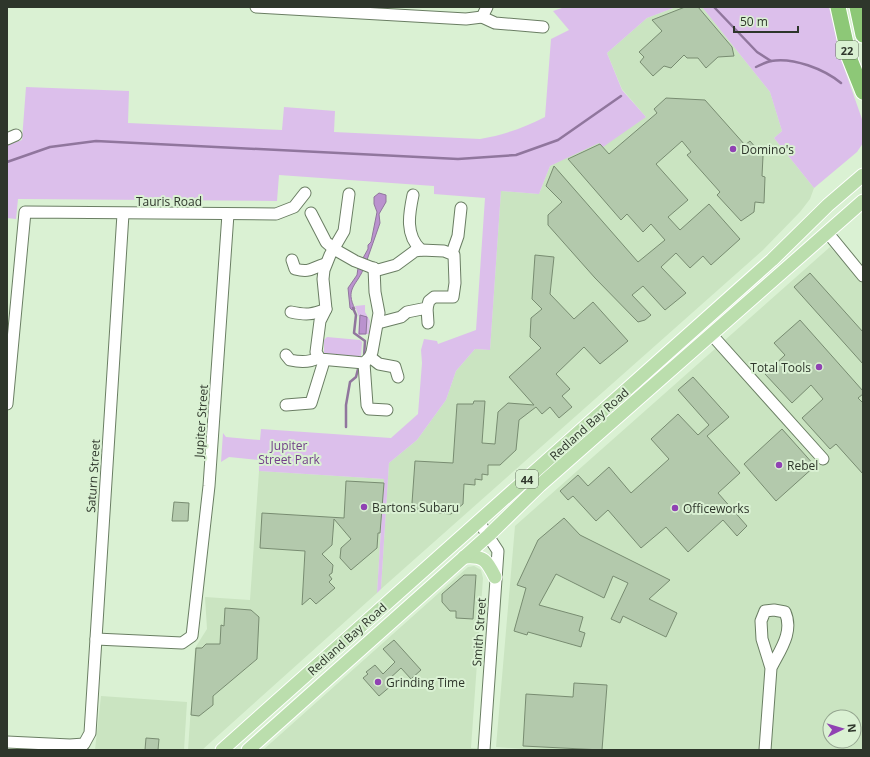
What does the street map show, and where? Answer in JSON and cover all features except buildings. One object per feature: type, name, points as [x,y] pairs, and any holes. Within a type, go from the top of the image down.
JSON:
[{"type":"highway","name":"22","points":[[838,7],[849,57],[863,92]]},
{"type":"highway","name":"22","points":[[857,7],[863,35]]},
{"type":"main road","name":"Redland Bay Road","points":[[222,750],[702,323],[863,174]]},
{"type":"main road","name":"Redland Bay Road","points":[[248,750],[464,557],[540,486],[863,201]]},
{"type":"main road","points":[[702,323],[711,334]]},
{"type":"main road","points":[[464,557],[473,556],[483,559],[496,578]]},
{"type":"street","points":[[256,7],[466,19],[484,12],[495,23],[543,27]]},
{"type":"street","name":"Tauris Road","points":[[7,404],[24,212],[123,214],[276,214],[294,207],[305,193]]},
{"type":"street","points":[[286,405],[312,403],[321,359],[316,352],[319,327],[326,309],[322,279],[325,264],[344,231],[349,194]]},
{"type":"street","points":[[412,195],[410,230],[412,238],[421,250]]},
{"type":"street","points":[[428,323],[427,308],[429,301],[434,297],[449,299],[455,292],[456,261],[452,253],[458,236],[461,208]]},
{"type":"street","points":[[311,213],[326,242],[334,249],[355,261],[378,270],[396,265],[415,251],[421,250],[452,253]]},
{"type":"street","name":"Saturn Street","points":[[7,742],[70,745],[84,744],[90,733],[123,214]]},
{"type":"street","name":"Jupiter Street","points":[[96,639],[182,643],[192,636],[194,630],[210,486],[228,214]]},
{"type":"street","points":[[828,232],[863,276]]},
{"type":"street","points":[[292,260],[295,269],[312,271],[322,279]]},
{"type":"street","points":[[312,271],[325,264]]},
{"type":"street","points":[[374,268],[375,292],[379,313],[378,322],[367,360],[367,404],[369,409],[388,410]]},
{"type":"street","points":[[378,322],[401,317],[407,312],[427,308]]},
{"type":"street","points":[[291,312],[307,315],[326,309]]},
{"type":"street","points":[[307,315],[319,327]]},
{"type":"street","points":[[711,334],[823,459]]},
{"type":"street","points":[[286,355],[290,360],[297,361],[312,361],[321,359],[367,360],[395,367],[398,377]]},
{"type":"street","name":"Smith Street","points":[[479,522],[489,534],[498,551],[484,750]]},
{"type":"street","points":[[765,750],[771,668],[762,639],[761,620],[765,611],[774,610],[785,612],[788,620],[788,635],[771,668]]},
{"type":"shaded area","points":[[676,7],[702,7],[770,92],[782,131],[774,138],[814,188],[810,199],[800,212],[763,250],[381,589],[389,463],[417,440],[446,400],[456,371],[475,349],[490,350],[501,191],[539,194],[550,166],[646,117],[622,89],[607,53],[647,18]]},
{"type":"shaded area","points":[[379,193],[386,195],[386,202],[379,214],[380,223],[367,260],[363,258],[368,249],[368,245],[371,242],[377,212],[374,204],[374,197]]},
{"type":"shaded area","points":[[830,247],[863,284],[863,750],[539,750],[496,747],[515,526]]},
{"type":"shaded area","points":[[358,268],[363,270],[351,292],[352,302],[355,309],[352,310],[350,308],[348,288],[357,275]]},
{"type":"shaded area","points":[[360,315],[367,317],[366,334],[359,334]]},
{"type":"shaded area","points":[[259,471],[384,479],[377,593],[202,750],[188,750],[195,648],[207,629],[205,597],[250,600]]},
{"type":"shaded area","points":[[474,566],[481,570],[483,578],[471,748],[497,750],[263,750],[468,567]]},
{"type":"shaded area","points":[[101,696],[187,702],[184,750],[95,750]]},
{"type":"green space","name":"Jupiter Street Park","points":[[565,7],[676,7],[647,18],[607,53],[622,90],[646,117],[603,147],[599,143],[550,166],[539,194],[501,191],[490,350],[475,349],[456,371],[446,400],[417,440],[389,463],[381,589],[377,593],[384,479],[259,471],[259,460],[229,457],[221,462],[223,433],[226,437],[260,440],[261,429],[391,438],[418,414],[422,363],[421,350],[424,339],[437,341],[438,344],[476,330],[485,198],[434,194],[434,186],[279,175],[277,201],[18,199],[16,219],[7,218],[7,145],[22,140],[26,87],[129,91],[128,123],[282,130],[284,107],[335,111],[334,132],[480,139],[497,135],[521,128],[545,117],[551,39],[569,30],[553,11]]},
{"type":"green space","points":[[702,7],[829,7],[841,59],[863,122],[863,143],[857,152],[814,188],[774,138],[782,131],[770,92]]},
{"type":"green space","points":[[365,305],[365,312],[370,321],[369,334],[358,335],[359,317],[355,306]]},
{"type":"green space","points":[[327,337],[360,340],[362,342],[361,356],[359,359],[324,354],[324,340]]},
{"type":"waterway","points":[[714,7],[757,52],[771,61]]},
{"type":"waterway","points":[[756,67],[771,61],[789,61],[808,65],[826,73],[841,83]]},
{"type":"waterway","points":[[7,162],[50,147],[96,141],[458,159],[516,155],[558,140],[621,96]]},
{"type":"waterway","points":[[353,308],[356,315],[354,333],[365,341],[364,357]]},
{"type":"waterway","points":[[346,427],[346,405],[350,382],[356,377],[358,369]]},
{"type":"place","name":"Domino's","points":[[733,149]]},
{"type":"place","name":"Total Tools","points":[[819,367]]},
{"type":"place","name":"Rebel","points":[[779,465]]},
{"type":"place","name":"Bartons Subaru","points":[[364,507]]},
{"type":"place","name":"Officeworks","points":[[675,508]]},
{"type":"place","name":"Grinding Time","points":[[378,682]]}]
